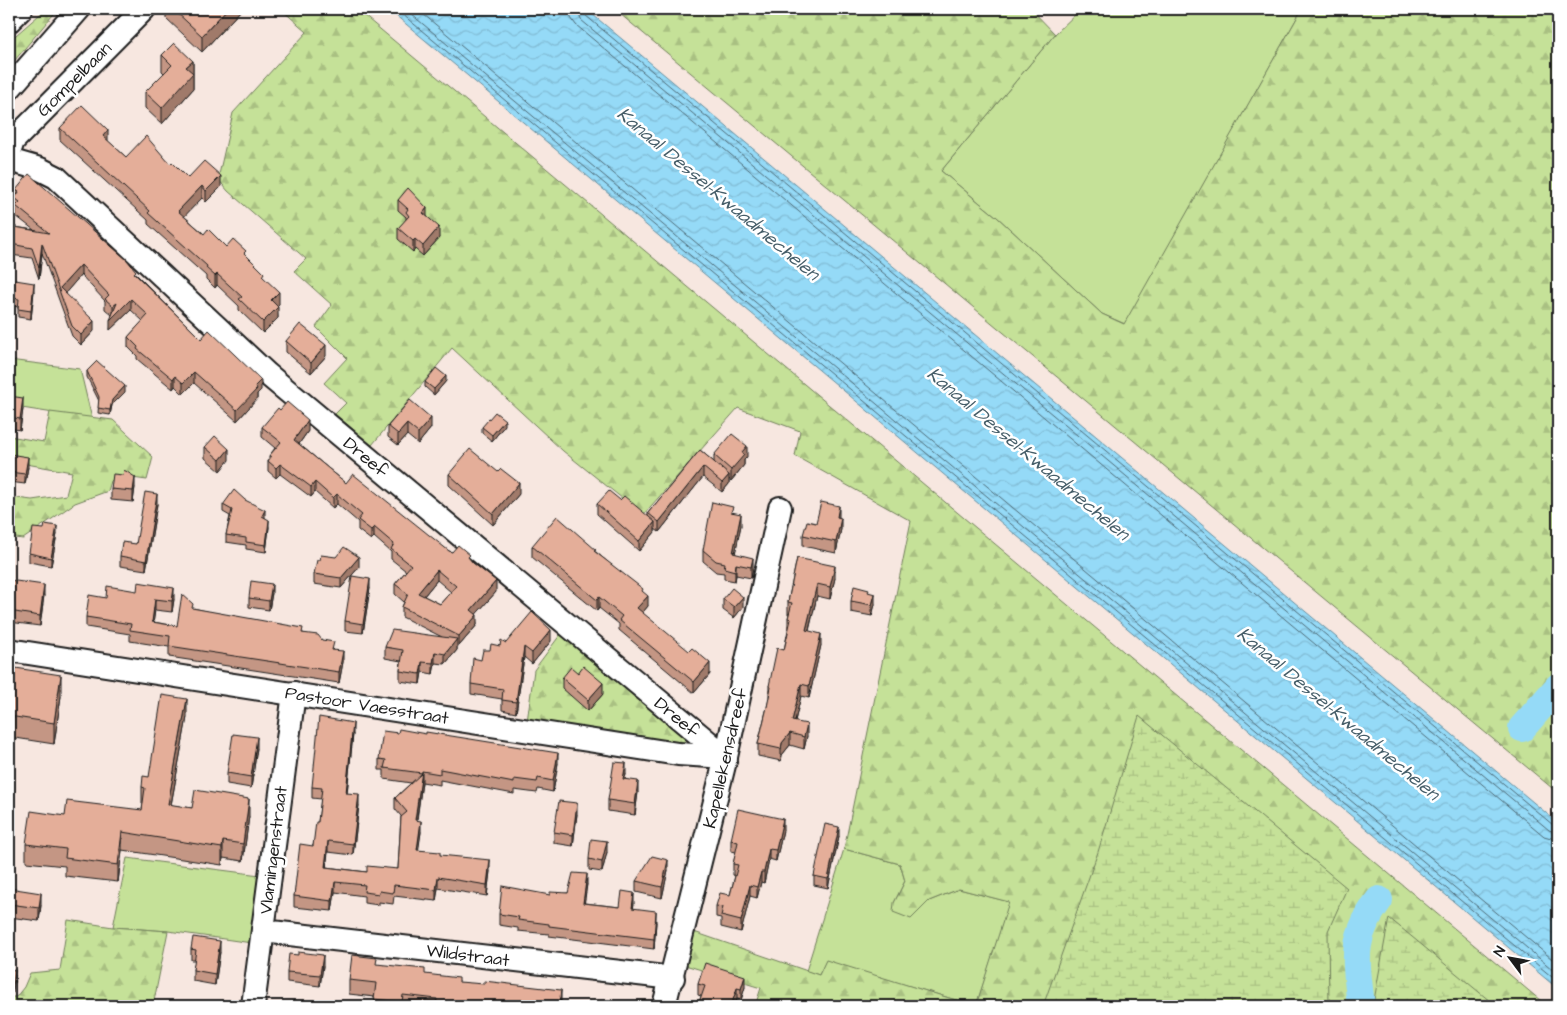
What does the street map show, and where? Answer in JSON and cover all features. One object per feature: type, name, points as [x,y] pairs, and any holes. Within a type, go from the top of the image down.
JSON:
[{"type":"street","points":[[9,21],[21,9]]},
{"type":"street","points":[[9,89],[79,9]]},
{"type":"street","name":"Gompelbaan","points":[[9,152],[13,141],[144,9]]},
{"type":"street","name":"Dreef","points":[[9,160],[40,168],[56,177],[268,374],[726,757]]},
{"type":"street","name":"Kapellekensdreef","points":[[664,1006],[673,978],[726,757],[780,508]]},
{"type":"street","name":"Pastoor Vaesstraat","points":[[9,650],[678,754],[726,757]]},
{"type":"street","name":"Vlamingenstraat","points":[[253,1006],[294,694]]},
{"type":"street","name":"Wildstraat","points":[[263,931],[673,978]]},
{"type":"green space","points":[[46,9],[58,9],[9,67],[9,41]]},
{"type":"green space","points":[[281,9],[356,9],[1547,1006],[976,1006],[1009,902],[959,889],[929,901],[911,919],[893,912],[894,903],[905,881],[900,864],[844,849],[911,521],[795,456],[800,431],[738,408],[643,515],[563,451],[452,348],[372,445],[335,414],[346,403],[324,383],[347,358],[316,327],[332,305],[294,271],[306,259],[228,191],[218,179],[233,113],[307,32]]},
{"type":"green space","points":[[614,9],[1031,9],[1055,34],[941,171],[997,217],[1102,314],[1124,324],[1302,9],[1558,9],[1558,793]]},
{"type":"green space","points":[[1081,9],[1302,9],[1125,324],[1102,314],[997,217],[941,171],[1055,34]]},
{"type":"green space","points":[[9,360],[80,369],[92,419],[9,406]]},
{"type":"green space","points":[[50,412],[113,420],[153,457],[147,480],[117,476],[111,481],[108,491],[75,503],[23,539],[9,537],[9,497],[32,500],[66,495],[72,472],[9,461],[9,436],[44,442]]},
{"type":"green space","points":[[563,631],[687,734],[684,745],[527,722],[534,670]]},
{"type":"green space","points":[[1139,716],[1347,888],[1328,931],[1329,1006],[1043,1006],[1098,852]]},
{"type":"green space","points":[[844,849],[900,864],[905,881],[894,903],[929,901],[959,889],[1010,902],[976,1006],[826,961],[819,975],[806,971]]},
{"type":"green space","points":[[127,858],[260,875],[252,943],[168,931],[113,927]]},
{"type":"green space","points":[[1389,918],[1496,1006],[1373,1006]]},
{"type":"green space","points":[[68,920],[113,927],[168,931],[153,1006],[9,1006],[9,997],[16,997],[24,987],[30,973],[60,970]]},
{"type":"green space","points":[[694,932],[819,975],[826,960],[975,1006],[755,1006],[761,988],[685,965]]},
{"type":"water","name":"Kanaal Dessel-Kwaadmechelen","points":[[388,9],[586,9],[1558,823],[1558,989]]},
{"type":"building","points":[[173,9],[227,9],[202,36]]},
{"type":"building","points":[[174,43],[193,61],[186,67],[193,73],[162,108],[145,92],[172,65],[162,55]]},
{"type":"building","points":[[82,105],[108,130],[103,136],[126,157],[146,136],[170,164],[172,162],[188,178],[204,161],[221,176],[206,191],[202,186],[178,211],[204,234],[208,229],[226,247],[233,239],[246,251],[244,253],[264,273],[262,276],[279,292],[271,300],[278,307],[263,322],[239,299],[242,297],[217,274],[215,276],[206,268],[207,266],[148,213],[150,211],[60,128]]},
{"type":"building","points":[[29,174],[127,260],[136,271],[134,273],[201,339],[209,330],[261,380],[255,386],[257,389],[237,410],[194,372],[183,383],[175,376],[173,379],[137,349],[138,347],[128,337],[148,315],[131,299],[110,320],[117,303],[113,306],[105,299],[109,295],[81,265],[60,288],[94,321],[81,335],[72,326],[42,243],[39,268],[32,248],[11,244],[9,259],[9,226],[49,233],[16,206],[20,202],[15,198],[19,192],[16,190]]},
{"type":"building","points":[[408,188],[427,208],[423,213],[439,227],[423,246],[415,239],[413,241],[398,228],[409,216],[406,212],[408,209],[398,200]]},
{"type":"building","points":[[9,279],[34,283],[31,311],[18,309],[19,299],[9,297]]},
{"type":"building","points":[[300,324],[326,345],[311,363],[286,341]]},
{"type":"building","points":[[97,361],[125,386],[112,400],[110,410],[98,408],[99,397],[87,371]]},
{"type":"building","points":[[436,368],[446,376],[434,389],[425,382]]},
{"type":"building","points":[[9,396],[23,398],[20,419],[9,417]]},
{"type":"building","points":[[410,400],[431,418],[418,433],[407,424],[398,434],[388,426]]},
{"type":"building","points":[[287,402],[308,420],[294,440],[346,483],[353,474],[449,551],[452,552],[458,545],[470,555],[468,557],[473,563],[496,581],[471,610],[477,615],[459,636],[402,607],[408,594],[395,584],[411,565],[391,549],[394,544],[374,527],[371,530],[358,520],[362,515],[337,494],[333,498],[315,482],[311,487],[280,464],[276,468],[268,461],[271,457],[269,456],[281,442],[262,427],[278,408],[280,410]],"holes":[[[437,570],[456,586],[440,604],[418,593]]]},
{"type":"building","points":[[495,412],[505,420],[492,435],[482,427]]},
{"type":"building","points":[[732,434],[747,446],[742,452],[744,455],[731,470],[714,455]]},
{"type":"building","points":[[215,436],[229,449],[220,460],[205,447]]},
{"type":"building","points":[[470,449],[498,472],[501,469],[519,483],[493,514],[449,474]]},
{"type":"building","points":[[700,450],[729,475],[722,483],[703,467],[659,522],[648,513]]},
{"type":"building","points":[[9,454],[28,457],[25,474],[9,472]]},
{"type":"building","points":[[124,470],[135,477],[133,491],[111,489],[113,474],[123,475]]},
{"type":"building","points":[[234,490],[245,500],[265,510],[262,516],[269,520],[266,545],[246,542],[246,538],[226,535],[232,510],[223,505]]},
{"type":"building","points":[[609,491],[620,500],[624,496],[655,522],[639,541],[597,504]]},
{"type":"building","points":[[145,492],[157,494],[146,561],[120,556],[122,542],[136,544]]},
{"type":"building","points":[[712,502],[733,507],[731,512],[741,514],[733,553],[753,558],[751,567],[736,564],[735,571],[724,568],[725,563],[716,561],[703,550]]},
{"type":"building","points":[[821,502],[839,506],[837,517],[841,518],[836,542],[803,535],[807,521],[816,523]]},
{"type":"building","points":[[557,516],[596,550],[594,551],[643,589],[642,591],[648,596],[637,608],[689,651],[692,648],[710,663],[694,682],[619,620],[622,616],[599,597],[597,600],[532,546]]},
{"type":"building","points":[[45,524],[57,526],[51,558],[29,553],[33,528],[44,529]]},
{"type":"building","points":[[344,547],[359,557],[341,578],[314,574],[317,560],[320,560],[321,555],[336,557]]},
{"type":"building","points":[[797,558],[835,566],[830,587],[817,584],[806,630],[821,634],[809,686],[801,684],[792,721],[807,724],[804,737],[790,733],[782,743],[781,749],[758,744],[771,687],[769,686],[777,648],[784,650],[791,619],[788,618],[792,603],[788,602]]},
{"type":"building","points":[[352,576],[370,579],[363,624],[345,621]]},
{"type":"building","points":[[9,580],[44,585],[40,616],[9,611]]},
{"type":"building","points":[[251,581],[272,584],[269,601],[249,598]]},
{"type":"building","points":[[138,582],[174,588],[172,601],[155,599],[152,622],[177,626],[182,594],[193,604],[192,608],[303,628],[302,633],[318,635],[322,640],[334,642],[332,650],[343,651],[339,672],[169,646],[170,636],[130,630],[131,624],[86,617],[89,595],[106,598],[107,586],[137,591]]},
{"type":"building","points":[[854,586],[869,590],[868,592],[875,594],[872,605],[851,601]]},
{"type":"building","points":[[732,588],[743,597],[734,607],[723,599]]},
{"type":"building","points":[[532,612],[551,630],[532,653],[524,647],[516,702],[502,700],[503,689],[471,684],[473,658],[481,660],[483,650],[490,650],[491,644],[500,646],[501,640],[506,643]]},
{"type":"building","points":[[392,630],[457,639],[445,654],[435,652],[433,663],[422,662],[420,674],[400,671],[403,650],[385,647]]},
{"type":"building","points":[[583,666],[603,683],[588,700],[562,678],[571,667],[578,673]]},
{"type":"building","points":[[9,667],[61,675],[54,723],[9,716]]},
{"type":"building","points":[[162,695],[187,699],[168,804],[192,808],[195,790],[249,799],[243,844],[223,841],[222,848],[122,832],[118,865],[65,858],[66,849],[26,844],[31,811],[65,816],[67,801],[142,810],[145,788],[142,787],[143,776],[149,777]]},
{"type":"building","points":[[319,717],[353,723],[346,793],[359,794],[353,844],[328,841],[325,867],[367,872],[367,866],[398,869],[401,817],[407,812],[395,798],[422,773],[415,820],[421,821],[417,850],[440,852],[440,855],[490,860],[487,885],[438,877],[436,890],[394,885],[393,893],[379,891],[379,894],[364,892],[365,885],[335,882],[332,901],[294,896],[300,844],[313,846],[316,822],[318,822],[322,788],[312,787]]},
{"type":"building","points":[[399,729],[426,734],[426,732],[558,753],[553,781],[538,778],[537,782],[514,779],[514,783],[440,769],[440,774],[422,771],[422,773],[384,768],[386,760],[379,759],[383,731],[398,733]]},
{"type":"building","points":[[233,734],[257,737],[251,777],[227,773]]},
{"type":"building","points":[[614,762],[626,763],[623,779],[638,781],[635,804],[608,800]]},
{"type":"building","points":[[559,801],[577,803],[573,835],[554,832]]},
{"type":"building","points":[[738,809],[783,819],[776,850],[769,849],[764,872],[761,872],[757,887],[750,885],[741,921],[721,916],[723,907],[716,906],[720,893],[730,895],[738,865],[733,864],[738,842],[731,840]]},
{"type":"building","points":[[825,824],[839,827],[828,879],[814,876]]},
{"type":"building","points":[[591,839],[607,841],[602,862],[589,859]]},
{"type":"building","points":[[652,856],[668,860],[662,887],[636,881]]},
{"type":"building","points":[[573,873],[587,874],[583,903],[620,907],[622,891],[634,893],[632,908],[656,911],[654,939],[549,926],[549,924],[518,920],[519,917],[499,914],[502,886],[550,895],[550,892],[568,893]]},
{"type":"building","points":[[9,888],[41,893],[39,908],[9,904]]},
{"type":"building","points":[[193,937],[220,941],[215,974],[193,970],[196,950],[191,949]]},
{"type":"building","points":[[298,952],[323,955],[320,975],[287,972],[289,954],[298,955]]},
{"type":"building","points":[[352,955],[377,958],[376,964],[425,969],[425,974],[459,978],[459,982],[484,984],[484,981],[561,990],[559,1006],[436,1006],[437,999],[403,995],[402,1002],[374,999],[376,983],[349,980]]},
{"type":"building","points":[[705,963],[745,976],[741,989],[737,988],[731,1006],[698,1006],[705,986],[698,984]]},
{"type":"building","points":[[9,969],[15,970],[13,987],[9,987]]},
{"type":"waterway","points":[[1522,728],[1558,687]]},
{"type":"waterway","points":[[1361,1006],[1357,950],[1363,927],[1379,900]]}]
